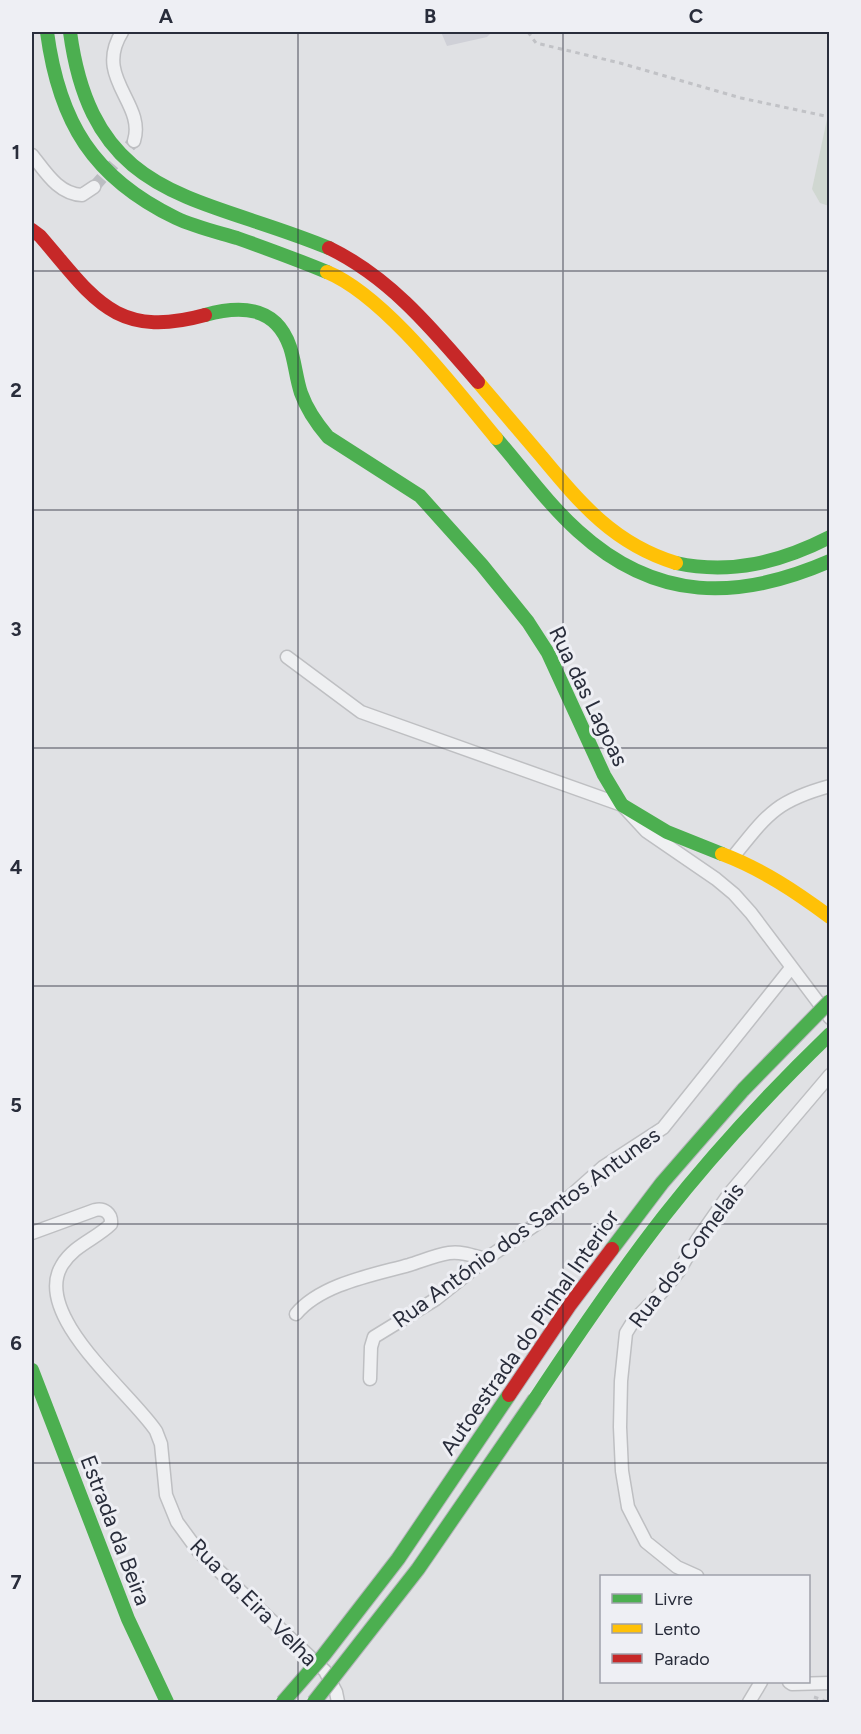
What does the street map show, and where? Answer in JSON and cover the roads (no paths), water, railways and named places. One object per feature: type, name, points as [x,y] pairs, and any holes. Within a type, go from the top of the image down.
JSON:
[{"type":"main road","points":[[47,32],[53,75],[68,117],[88,150],[119,184],[170,215],[319,268],[351,285],[389,316],[412,340],[568,520],[603,552],[659,580],[705,589],[729,590],[769,585],[793,578],[830,561]]},
{"type":"main road","points":[[70,32],[76,76],[95,123],[108,141],[141,173],[193,202],[321,244],[357,264],[382,282],[427,323],[581,504],[618,537],[656,557],[713,569],[751,567],[769,563],[830,537]]},
{"type":"main road","name":"Rua das Lagoas","points":[[32,230],[40,236],[87,290],[115,312],[129,318],[148,323],[167,323],[237,308],[253,310],[275,323],[291,348],[301,392],[318,427],[328,437],[413,491],[429,505],[528,622],[548,653],[604,775],[622,806],[667,832],[733,857],[776,878],[830,917]]},
{"type":"main road","name":"Autoestrada do Pinhal Interior","points":[[283,1702],[323,1656],[398,1559],[569,1306],[648,1200],[722,1113],[830,1001]]},
{"type":"main road","name":"Autoestrada do Pinhal Interior","points":[[314,1702],[418,1569],[591,1316],[664,1217],[740,1127],[830,1034]]},
{"type":"main road","name":"Estrada da Beira","points":[[32,1370],[128,1619],[167,1702]]},
{"type":"street","points":[[122,32],[113,50],[113,64],[134,120],[136,134],[134,141]]},
{"type":"street","points":[[32,155],[56,183],[68,193],[82,195],[94,187]]},
{"type":"street","points":[[287,657],[361,712],[622,806],[646,831],[734,894],[830,1017]]},
{"type":"street","points":[[733,857],[762,821],[780,805],[830,786]]},
{"type":"street","name":"Rua António dos Santos Antunes","points":[[370,1379],[371,1347],[374,1337],[436,1299],[486,1259],[548,1216],[603,1167],[663,1128],[791,968]]},
{"type":"street","name":"Rua dos Comelais","points":[[695,1575],[677,1567],[646,1542],[628,1507],[622,1471],[620,1427],[621,1381],[626,1334],[646,1307],[670,1282],[729,1194],[830,1075]]},
{"type":"street","name":"Rua da Eira Velha","points":[[32,1233],[95,1210],[108,1212],[111,1224],[77,1247],[61,1266],[56,1285],[60,1311],[79,1341],[156,1431],[161,1444],[166,1495],[177,1522],[199,1552],[325,1671],[336,1692],[338,1702]]},
{"type":"street","points":[[296,1314],[306,1302],[324,1292],[450,1252],[486,1259]]},
{"type":"street","points":[[748,1702],[760,1683]]},
{"type":"street","points":[[790,1683],[830,1683]]},
{"type":"tunnel","points":[[94,187],[134,141]]}]
